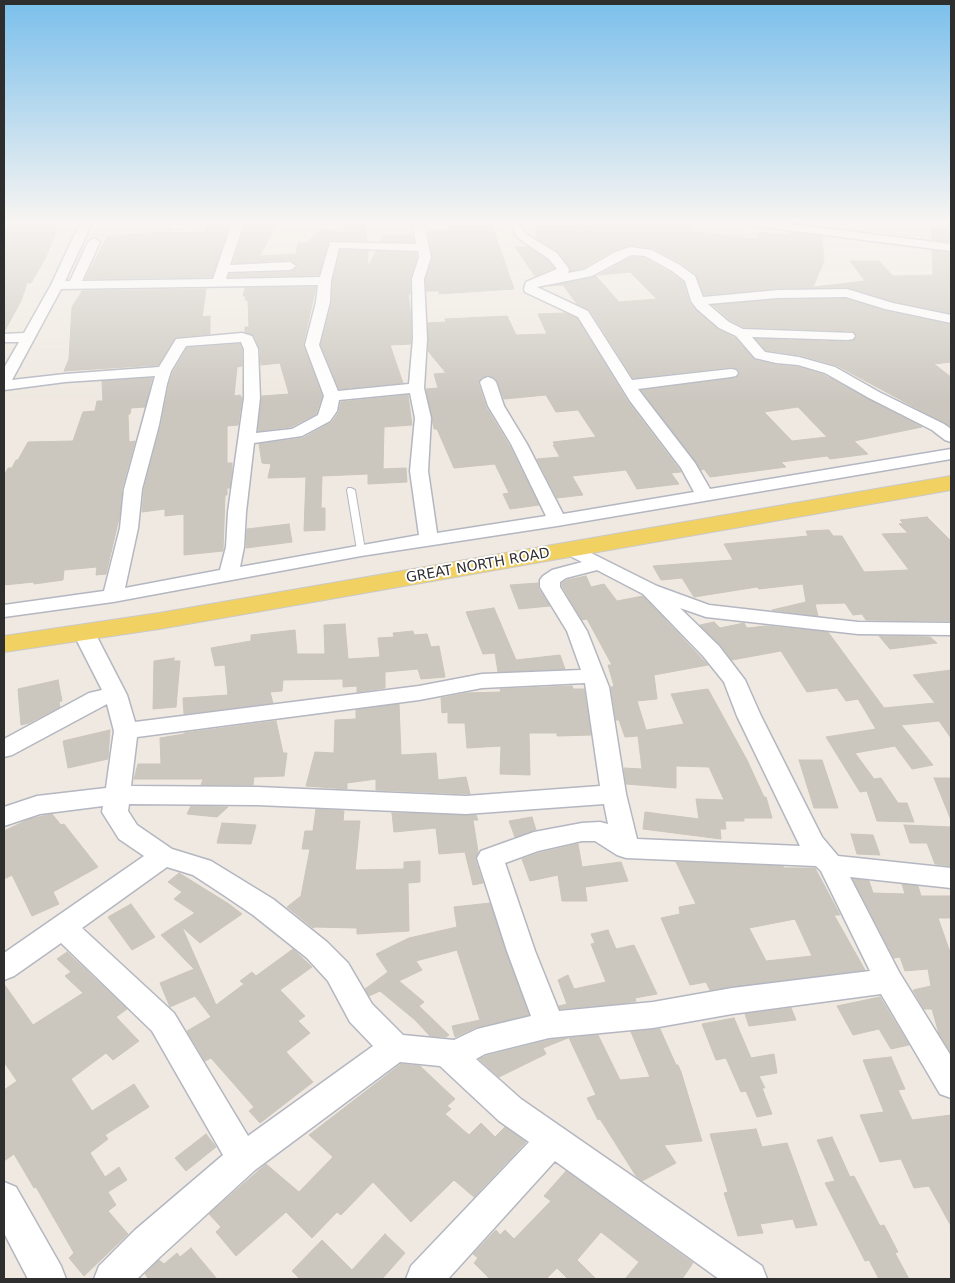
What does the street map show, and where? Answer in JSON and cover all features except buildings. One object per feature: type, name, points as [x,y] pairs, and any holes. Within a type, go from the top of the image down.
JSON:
[{"type":"main road","name":"GREAT NORTH ROAD","points":[[4,630],[157,607],[947,462]]},
{"type":"main road","name":"GREAT NORTH ROAD","points":[[4,644],[84,633],[573,550],[951,482]]},
{"type":"street","points":[[4,381],[57,284],[225,283]]},
{"type":"street","points":[[248,439],[286,435],[311,427],[324,418],[329,411],[332,396],[312,345],[323,302],[325,283]]},
{"type":"street","points":[[418,283],[420,339],[416,388],[422,418],[419,471],[429,539]]},
{"type":"street","points":[[537,283],[531,285],[530,289],[583,314],[638,401],[689,467],[705,495]]},
{"type":"street","points":[[691,283],[698,301],[724,325],[741,333],[848,336]]},
{"type":"street","points":[[698,301],[778,294],[842,293],[951,319]]},
{"type":"street","points":[[741,333],[760,355],[776,359],[799,361],[830,370],[874,395],[938,427],[951,437]]},
{"type":"street","points":[[4,338],[29,337]]},
{"type":"street","points":[[113,596],[129,528],[134,489],[164,371],[181,342],[237,337],[247,339],[250,349],[252,398],[237,512],[235,547],[228,576]]},
{"type":"street","points":[[4,386],[65,378],[164,371]]},
{"type":"street","points":[[628,385],[731,373]]},
{"type":"street","points":[[488,382],[496,406],[519,444],[557,520]]},
{"type":"street","points":[[332,396],[416,388]]},
{"type":"street","points":[[4,611],[113,596],[361,550],[705,495],[947,462]]},
{"type":"street","points":[[573,550],[650,590],[706,611],[858,628],[951,629]]},
{"type":"street","points":[[598,564],[559,574],[550,580],[550,588],[577,631],[598,688],[614,794],[626,848]]},
{"type":"street","points":[[650,590],[711,650],[734,680],[749,716],[789,797],[826,861],[890,981],[951,1084]]},
{"type":"street","points":[[84,633],[116,696],[126,732],[115,812],[128,832],[163,856],[202,868],[263,907],[317,950],[338,972],[361,1013],[395,1048],[458,1054],[477,1042],[549,1025],[654,1015],[732,1001],[890,981]]},
{"type":"street","points":[[126,732],[419,693],[482,681],[594,676]]},
{"type":"street","points":[[4,749],[97,698],[116,696]]},
{"type":"street","points":[[4,817],[37,805],[118,796],[257,796],[466,805],[614,794]]},
{"type":"street","points":[[549,1025],[518,943],[490,858],[534,842],[582,832],[600,831],[626,848],[826,861],[865,868],[951,878]]},
{"type":"street","points":[[4,968],[163,856]]},
{"type":"street","points":[[62,926],[163,1022],[243,1159]]},
{"type":"street","points":[[112,1279],[154,1238],[243,1159],[395,1048]]},
{"type":"street","points":[[447,1053],[510,1110],[553,1140],[731,1275]]},
{"type":"street","points":[[424,1279],[553,1140]]},
{"type":"street","points":[[4,1199],[48,1279]]},
{"type":"lane","points":[[351,490],[361,550]]}]
